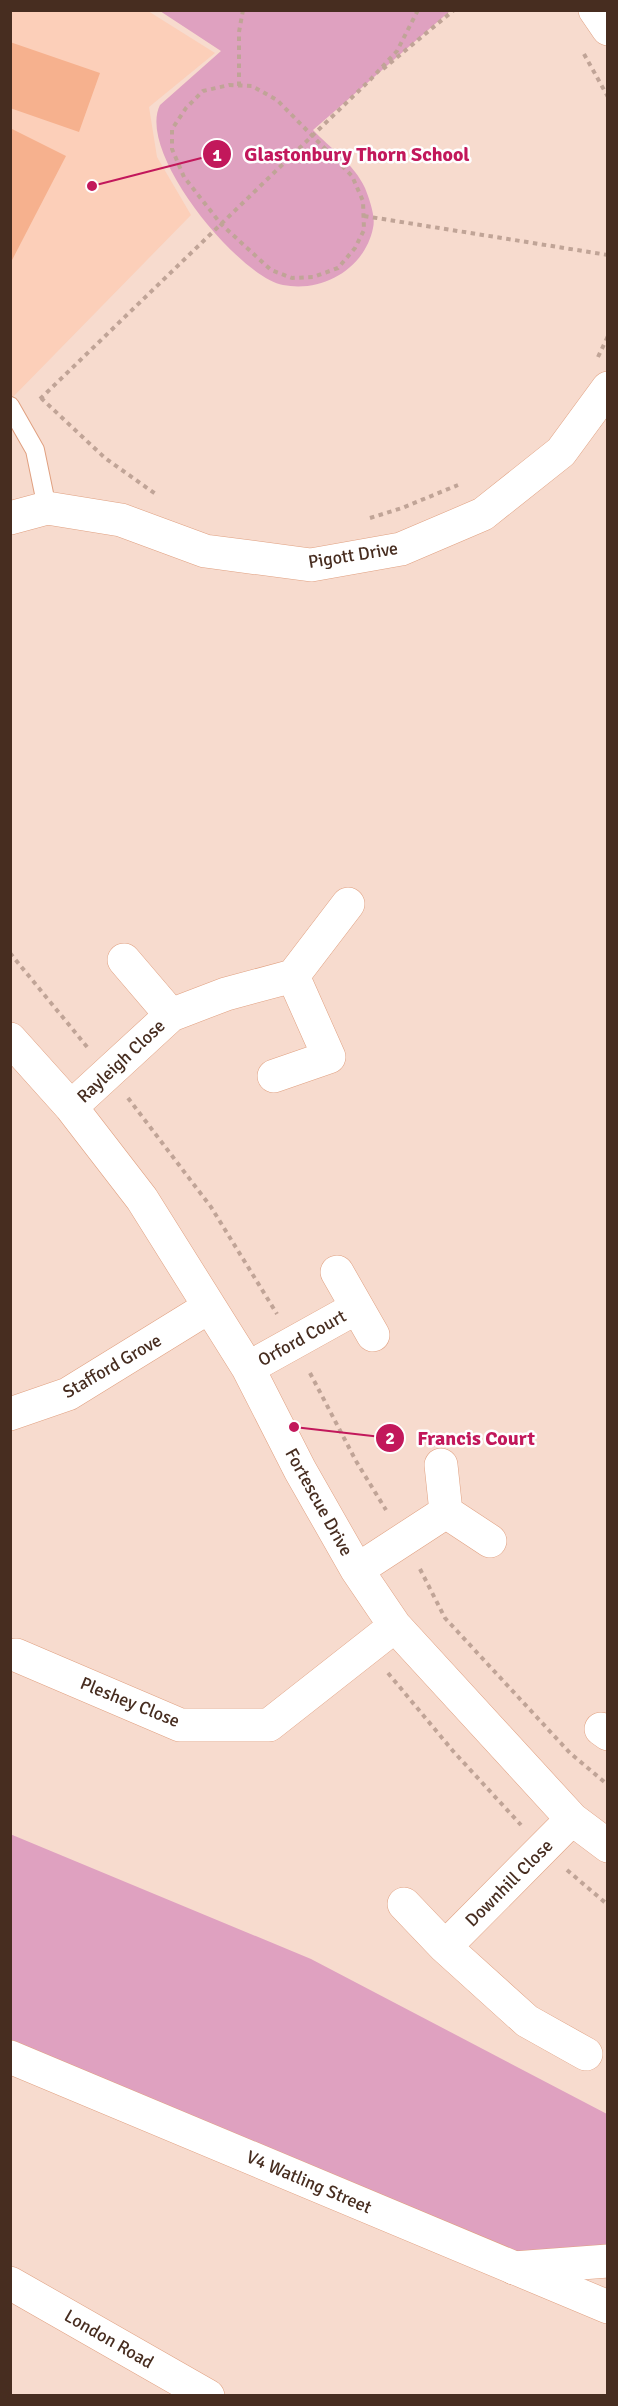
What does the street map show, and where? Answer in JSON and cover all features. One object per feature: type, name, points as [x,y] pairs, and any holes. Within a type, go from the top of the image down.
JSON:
[{"type":"street","points":[[595,10],[608,29]]},
{"type":"street","name":"Pigott Drive","points":[[10,518],[47,508],[121,520],[205,551],[311,565],[401,549],[483,514],[561,452],[601,378]]},
{"type":"street","points":[[274,1076],[329,1057],[293,976],[348,904]]},
{"type":"street","name":"Rayleigh Close","points":[[124,960],[171,1014]]},
{"type":"street","name":"Rayleigh Close","points":[[71,1107],[171,1014],[226,994],[293,976]]},
{"type":"street","name":"Fortescue Drive","points":[[10,1038],[71,1107],[142,1199],[248,1368],[300,1470],[357,1570],[395,1626],[572,1819],[608,1846]]},
{"type":"street","name":"Orford Court","points":[[337,1272],[356,1308],[374,1335]]},
{"type":"street","name":"Stafford Grove","points":[[10,1414],[68,1394],[209,1307]]},
{"type":"street","name":"Orford Court","points":[[248,1368],[356,1308]]},
{"type":"street","points":[[441,1465],[446,1512]]},
{"type":"street","points":[[357,1570],[446,1512]]},
{"type":"street","points":[[446,1512],[490,1540]]},
{"type":"street","name":"Pleshey Close","points":[[16,1655],[180,1725],[269,1725],[395,1626]]},
{"type":"street","name":"Downhill Close","points":[[445,1947],[572,1819]]},
{"type":"street","points":[[404,1904],[445,1947],[526,2021],[586,2054]]},
{"type":"street","name":"V4 Watling Street","points":[[10,2057],[608,2307]]},
{"type":"street","points":[[514,2268],[608,2261]]},
{"type":"street","name":"London Road","points":[[10,2283],[208,2396]]},
{"type":"lane","points":[[14,413],[35,450],[47,508]]},
{"type":"path","points":[[239,86],[239,32],[243,10]]},
{"type":"path","points":[[14,413],[41,398],[371,79],[397,51],[418,10]]},
{"type":"path","points":[[371,79],[454,10]]},
{"type":"path","points":[[239,86],[252,86],[277,100],[352,176],[363,201],[364,230],[355,248],[338,268],[313,277],[292,278],[271,270],[221,224],[184,177],[172,149],[172,129],[186,108],[203,91],[239,86]]},
{"type":"path","points":[[364,216],[608,255]]},
{"type":"path","points":[[601,378],[608,336]]},
{"type":"path","points":[[41,398],[105,458],[165,499]]},
{"type":"path","points":[[360,520],[402,508],[464,482]]},
{"type":"shaded area","points":[[11,11],[148,11],[215,53],[149,107],[157,157],[191,215],[11,399]]},
{"type":"shaded area","points":[[160,11],[450,11],[313,130],[355,171],[370,202],[373,228],[361,255],[352,266],[327,281],[313,285],[283,285],[264,277],[241,260],[196,209],[177,180],[163,152],[157,126],[160,105],[221,51]]},
{"type":"shaded area","points":[[10,1834],[311,1959],[607,2114],[607,2261],[514,2268],[11,2057]]},
{"type":"building","points":[[10,42],[100,73],[79,132],[10,108]]},
{"type":"building","points":[[10,128],[66,156],[10,264]]},
{"type":"place","name":"Glastonbury Thorn School","points":[[92,186]]},
{"type":"place","name":"Francis Court","points":[[294,1427]]}]
